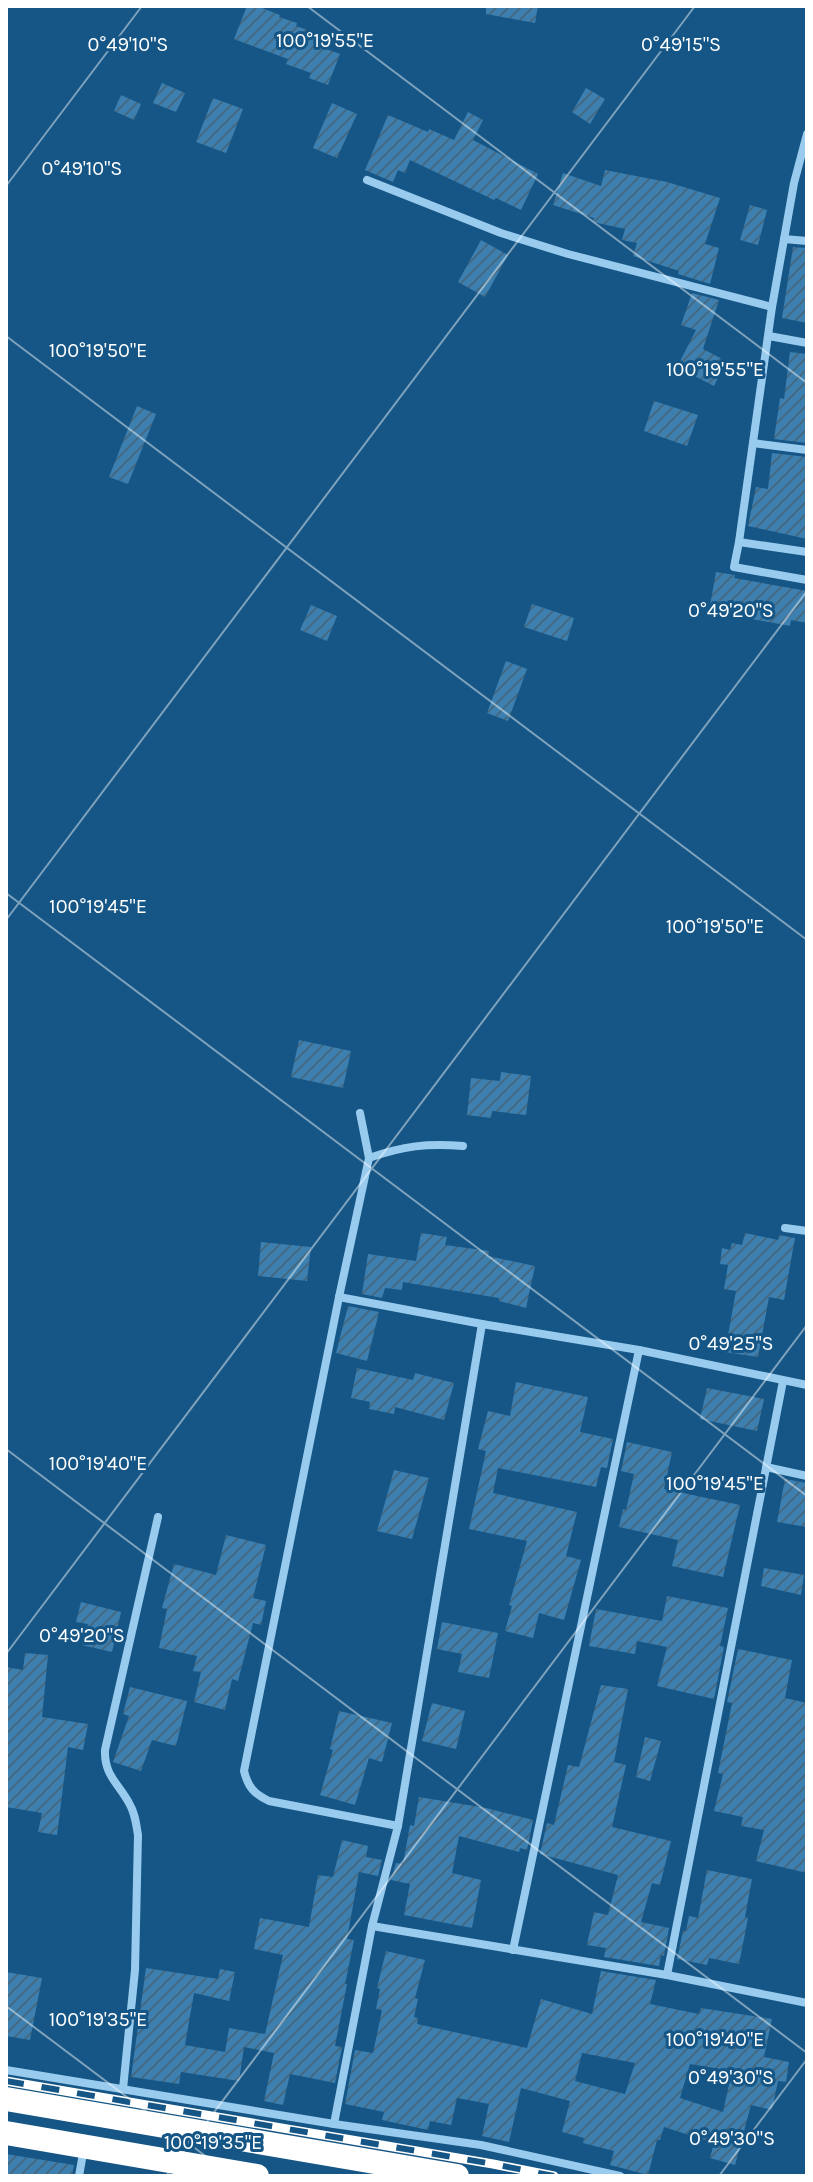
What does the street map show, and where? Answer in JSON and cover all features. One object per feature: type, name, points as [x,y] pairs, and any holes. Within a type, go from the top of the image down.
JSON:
[{"type":"highway","points":[[6,2099],[457,2176]]},
{"type":"highway","points":[[6,2133],[84,2147],[176,2169],[257,2176]]},
{"type":"street","points":[[807,134],[772,307],[734,567],[807,580]]},
{"type":"street","points":[[367,180],[501,233],[568,254],[772,307]]},
{"type":"street","points":[[784,239],[807,241]]},
{"type":"street","points":[[769,336],[807,343]]},
{"type":"street","points":[[753,443],[807,450]]},
{"type":"street","points":[[739,542],[807,552]]},
{"type":"street","points":[[360,1113],[369,1158],[244,1771],[248,1786],[269,1801],[398,1826]]},
{"type":"street","points":[[369,1158],[397,1148],[463,1146]]},
{"type":"street","points":[[785,1228],[807,1231]]},
{"type":"street","points":[[339,1297],[639,1350],[807,1385]]},
{"type":"street","points":[[334,2124],[372,1926],[398,1826],[482,1324]]},
{"type":"street","points":[[513,1950],[639,1350]]},
{"type":"street","points":[[667,1975],[783,1381]]},
{"type":"street","points":[[766,1467],[807,1476]]},
{"type":"street","points":[[123,2089],[135,1970],[138,1835],[136,1817],[107,1771],[105,1750],[158,1517]]},
{"type":"street","points":[[372,1926],[667,1975],[807,2003]]},
{"type":"street","points":[[6,2070],[481,2145],[620,2176]]},
{"type":"street","points":[[79,2176],[84,2147]]},
{"type":"building","points":[[247,6],[257,6],[319,34],[315,45],[340,54],[328,85],[309,78],[311,73],[286,64],[288,59],[234,39]]},
{"type":"building","points":[[486,6],[538,6],[535,23],[486,14]]},
{"type":"building","points":[[162,83],[185,93],[176,112],[153,103]]},
{"type":"building","points":[[586,88],[605,99],[590,124],[572,112]]},
{"type":"building","points":[[121,95],[141,104],[134,120],[114,111]]},
{"type":"building","points":[[213,98],[243,109],[226,153],[196,142]]},
{"type":"building","points":[[332,103],[357,114],[337,158],[313,148]]},
{"type":"building","points":[[468,112],[483,120],[473,140],[538,174],[521,210],[410,160],[405,173],[398,170],[393,182],[365,170],[388,115],[454,140]]},
{"type":"building","points":[[605,170],[667,182],[720,198],[705,244],[719,248],[710,284],[633,256],[637,243],[622,240],[625,229],[593,222],[594,218],[553,205],[563,173],[601,186]]},
{"type":"building","points":[[750,205],[767,210],[758,245],[740,240]]},
{"type":"building","points":[[481,240],[508,255],[485,297],[458,282]]},
{"type":"building","points":[[793,247],[807,248],[807,323],[782,318]]},
{"type":"building","points":[[692,293],[719,300],[703,349],[726,361],[714,386],[677,367],[696,330],[681,325]]},
{"type":"building","points":[[790,352],[807,354],[807,443],[774,439],[780,398],[784,399]]},
{"type":"building","points":[[654,401],[698,415],[687,446],[644,431]]},
{"type":"building","points":[[137,406],[156,414],[128,484],[109,477]]},
{"type":"building","points":[[772,453],[807,457],[807,539],[748,526],[756,487],[768,489]]},
{"type":"building","points":[[716,572],[807,591],[807,623],[791,620],[790,626],[709,611]]},
{"type":"building","points":[[532,604],[574,618],[567,641],[524,627]]},
{"type":"building","points":[[311,605],[337,616],[327,641],[300,630]]},
{"type":"building","points":[[506,661],[527,669],[508,721],[487,713]]},
{"type":"building","points":[[299,1040],[351,1051],[343,1088],[291,1077]]},
{"type":"building","points":[[501,1072],[531,1076],[526,1115],[492,1111],[491,1118],[467,1115],[471,1078],[500,1081]]},
{"type":"building","points":[[421,1233],[447,1237],[445,1245],[489,1251],[488,1256],[535,1266],[526,1308],[499,1301],[499,1298],[403,1282],[402,1290],[385,1288],[382,1298],[362,1294],[368,1254],[416,1261]]},
{"type":"building","points":[[745,1233],[778,1240],[779,1235],[795,1238],[784,1300],[769,1297],[758,1357],[725,1352],[736,1291],[724,1289],[728,1265],[720,1264],[722,1248],[730,1250],[732,1243],[742,1245]]},
{"type":"building","points":[[261,1242],[311,1247],[307,1281],[258,1276]]},
{"type":"building","points":[[348,1306],[379,1312],[367,1361],[336,1353]]},
{"type":"building","points":[[357,1368],[413,1380],[415,1373],[454,1383],[444,1420],[395,1407],[394,1414],[369,1409],[370,1402],[351,1398]]},
{"type":"building","points":[[516,1382],[588,1397],[580,1432],[613,1439],[607,1468],[601,1467],[596,1487],[498,1468],[493,1493],[577,1512],[566,1556],[581,1560],[564,1620],[539,1613],[533,1638],[505,1631],[527,1541],[469,1529],[486,1451],[478,1449],[488,1411],[510,1416]]},
{"type":"building","points":[[707,1388],[764,1399],[757,1431],[700,1419]]},
{"type":"building","points":[[627,1442],[672,1452],[664,1489],[740,1505],[723,1577],[672,1566],[678,1540],[619,1527],[634,1474],[621,1471]]},
{"type":"building","points":[[394,1470],[429,1478],[412,1539],[377,1531]]},
{"type":"building","points":[[785,1479],[807,1483],[807,1527],[777,1522]]},
{"type":"building","points":[[226,1535],[266,1545],[253,1598],[266,1601],[261,1625],[253,1623],[238,1681],[232,1679],[225,1710],[194,1702],[201,1672],[193,1671],[197,1656],[159,1648],[167,1609],[162,1608],[174,1564],[216,1575]]},
{"type":"building","points":[[764,1568],[804,1575],[801,1595],[761,1586]]},
{"type":"building","points":[[667,1596],[728,1608],[714,1699],[657,1686],[667,1647],[637,1641],[635,1654],[589,1646],[596,1609],[662,1621]]},
{"type":"building","points":[[81,1602],[121,1612],[112,1652],[82,1645],[88,1624],[76,1622]]},
{"type":"building","points":[[442,1622],[498,1633],[489,1678],[458,1672],[462,1654],[437,1649]]},
{"type":"building","points":[[738,1649],[792,1660],[785,1698],[807,1703],[807,1873],[756,1861],[764,1830],[741,1826],[743,1817],[714,1811],[723,1774],[718,1773],[732,1703],[727,1702]]},
{"type":"building","points":[[25,1653],[48,1655],[42,1717],[88,1724],[83,1750],[68,1747],[57,1835],[38,1832],[42,1813],[6,1807],[6,1667],[23,1670]]},
{"type":"building","points":[[601,1685],[628,1689],[614,1762],[626,1765],[612,1827],[671,1841],[660,1885],[652,1883],[641,1922],[669,1928],[659,1966],[604,1957],[606,1948],[587,1945],[594,1912],[608,1915],[618,1875],[540,1854],[547,1823],[554,1825],[568,1765],[579,1767]]},
{"type":"building","points":[[130,1687],[187,1701],[176,1746],[152,1740],[141,1771],[113,1762],[129,1716],[123,1714]]},
{"type":"building","points":[[432,1703],[465,1711],[456,1749],[422,1741]]},
{"type":"building","points":[[339,1711],[392,1723],[382,1762],[369,1758],[355,1805],[320,1795],[333,1750],[330,1749]]},
{"type":"building","points":[[645,1737],[661,1741],[650,1781],[636,1777]]},
{"type":"building","points":[[419,1797],[486,1808],[533,1820],[527,1850],[520,1848],[519,1852],[459,1836],[452,1873],[481,1880],[472,1928],[404,1915],[410,1884],[391,1880],[396,1863],[403,1864]]},
{"type":"building","points":[[342,1840],[368,1846],[366,1857],[382,1860],[378,1876],[359,1872],[347,1939],[354,1940],[335,2046],[342,2047],[335,2083],[290,2074],[283,2105],[264,2101],[274,2053],[244,2047],[239,2081],[181,2072],[179,2084],[131,2077],[146,1968],[218,1979],[220,1969],[235,1972],[229,2001],[194,1993],[185,2045],[225,2052],[229,2028],[265,2034],[283,1955],[254,1949],[260,1918],[309,1927],[318,1875],[333,1877]]},
{"type":"building","points":[[707,1870],[752,1879],[739,1964],[709,1958],[707,1965],[677,1959],[689,1916],[698,1918]]},
{"type":"building","points":[[386,1951],[425,1960],[415,1998],[418,1999],[414,2017],[418,2018],[417,2024],[527,2048],[541,1999],[592,2014],[601,1971],[656,1980],[650,2004],[699,2014],[701,2008],[772,2019],[764,2057],[789,2062],[786,2082],[778,2081],[772,2110],[751,2105],[735,2165],[710,2158],[714,2143],[664,2127],[660,2140],[657,2140],[648,2175],[610,2165],[614,2151],[583,2143],[584,2138],[562,2132],[570,2101],[521,2088],[509,2142],[482,2136],[489,2104],[457,2098],[451,2125],[430,2121],[428,2130],[382,2120],[384,2112],[345,2104],[355,2050],[373,2053],[382,2010],[376,2009],[380,1989],[377,1988]],"holes":[[[582,2053],[635,2063],[625,2094],[575,2081]],[[690,2064],[732,2071],[723,2112],[680,2098]]]},
{"type":"building","points":[[6,1972],[42,1978],[30,2040],[6,2036]]},
{"type":"building","points":[[6,2154],[74,2165],[72,2176],[6,2176]]},
{"type":"railway","points":[[6,2081],[554,2176]]}]
